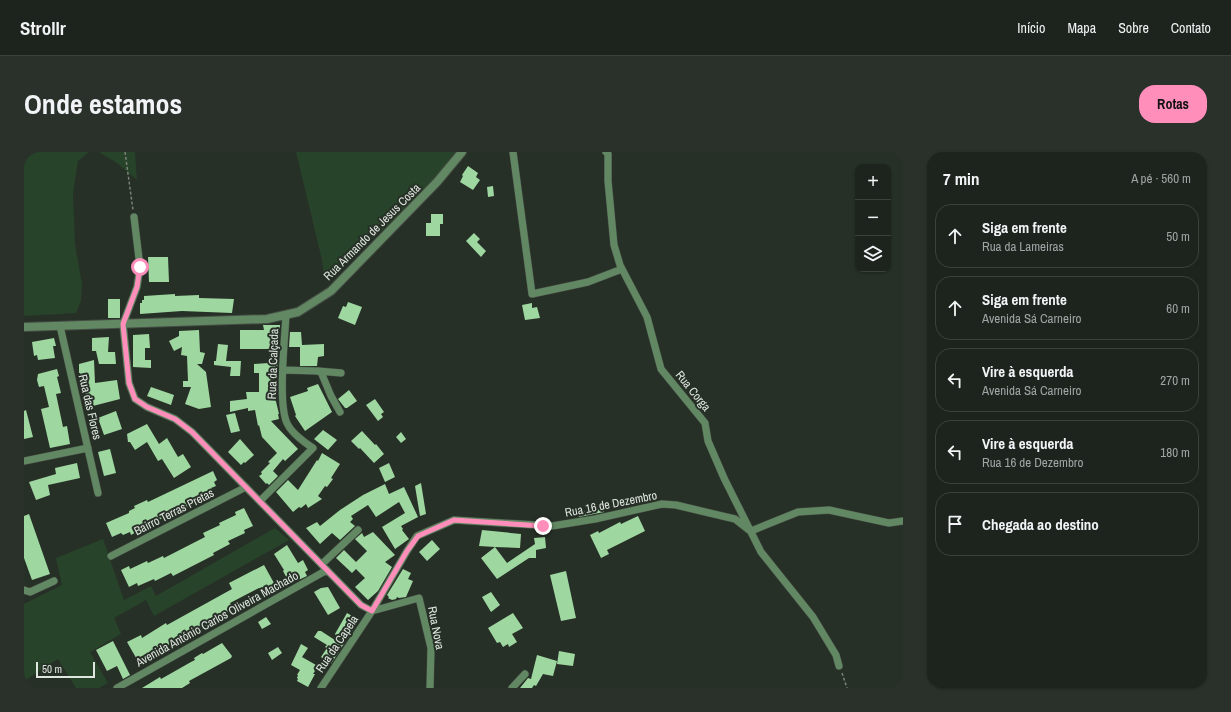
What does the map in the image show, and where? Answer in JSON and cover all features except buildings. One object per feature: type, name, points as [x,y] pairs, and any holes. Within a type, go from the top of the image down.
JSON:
[{"type":"street","name":"Rua Armando de Jesus Costa","points":[[24,327],[267,319],[298,312],[331,291],[437,182],[462,152]]},
{"type":"street","points":[[514,152],[532,294],[588,282],[622,269]]},
{"type":"street","name":"Rua Corga","points":[[606,152],[608,154],[608,181],[614,245],[622,269],[647,317],[660,369],[704,423],[708,441],[724,478],[761,552],[813,617],[836,655],[839,666]]},
{"type":"street","points":[[134,217],[140,267],[137,287],[123,324],[129,383],[135,399],[147,407],[175,419],[192,432],[361,605],[372,611]]},
{"type":"street","name":"Rua da Calçada","points":[[260,501],[305,458],[313,448],[304,442],[288,425],[283,406],[286,315]]},
{"type":"street","name":"Rua das Flores","points":[[60,326],[98,492]]},
{"type":"street","points":[[283,370],[317,370],[341,373]]},
{"type":"street","points":[[317,370],[321,372],[331,396],[340,412]]},
{"type":"street","points":[[24,461],[88,448]]},
{"type":"street","name":"Bairro Terras Pretas","points":[[111,556],[246,487]]},
{"type":"street","name":"Rua 16 de Dezembro","points":[[372,611],[407,551],[418,536],[454,520],[552,526],[595,519],[662,504],[676,505],[735,519],[751,531]]},
{"type":"street","points":[[751,531],[798,512],[829,510],[889,523],[903,521]]},
{"type":"street","points":[[322,564],[358,530]]},
{"type":"street","name":"Avenida António Carlos Oliveira Machado","points":[[117,688],[327,570]]},
{"type":"street","points":[[24,590],[30,592],[54,582]]},
{"type":"street","name":"Rua Nova","points":[[372,611],[419,598],[431,648],[430,688]]},
{"type":"street","name":"Rua da Capela","points":[[321,688],[372,611]]},
{"type":"street","points":[[512,688],[525,674]]},
{"type":"path","points":[[125,152],[134,217]]},
{"type":"path","points":[[839,666],[847,688]]},
{"type":"green space","points":[[24,152],[89,152],[78,161],[73,193],[75,244],[82,284],[81,301],[76,313],[24,316]]},
{"type":"green space","points":[[99,152],[135,152],[137,180],[117,163]]},
{"type":"green space","points":[[296,152],[455,152],[417,203],[324,277],[322,260]]},
{"type":"green space","points":[[275,528],[289,540],[154,616],[146,600],[114,618],[121,634],[90,652],[108,683],[99,688],[76,688],[58,659],[24,681],[24,604],[62,585],[56,558],[103,539],[124,600],[151,586],[156,596]]},
{"type":"route","points":[[140,267],[137,287],[123,324],[129,383],[135,399],[147,407],[175,419],[192,432],[361,605],[372,611],[407,551],[418,536],[454,520],[543,526]]}]
